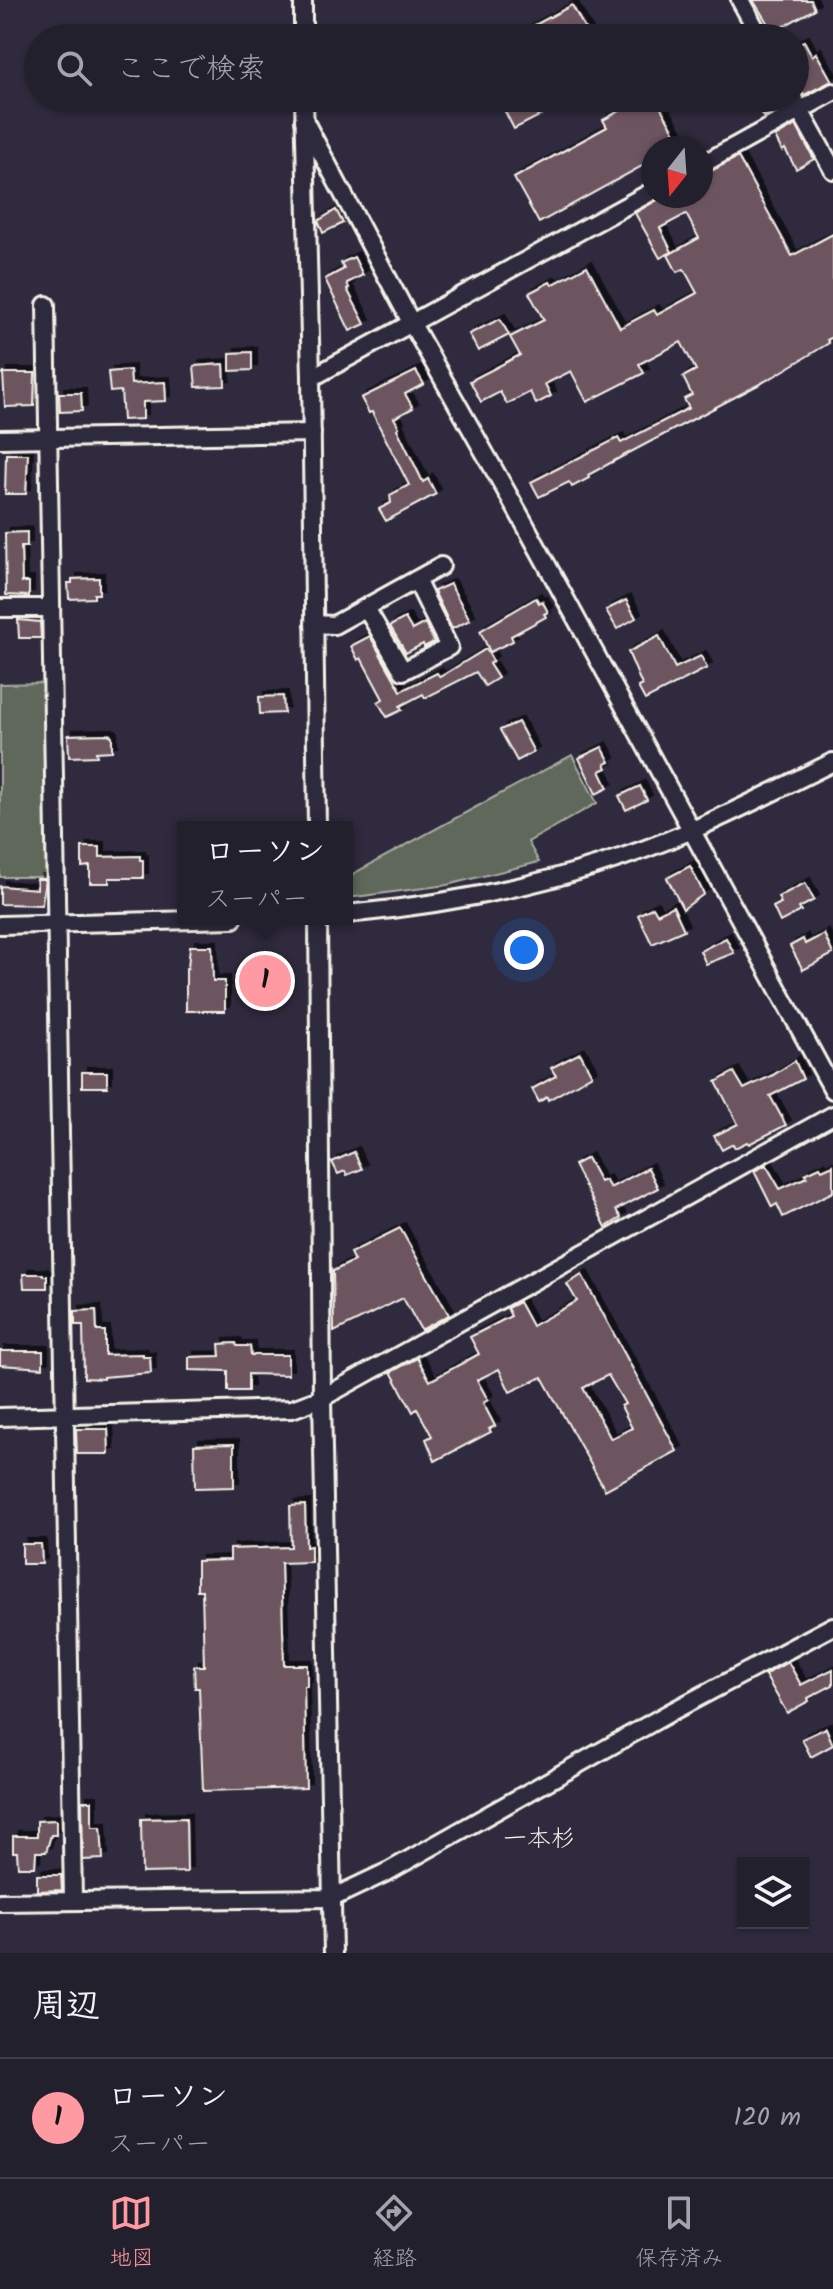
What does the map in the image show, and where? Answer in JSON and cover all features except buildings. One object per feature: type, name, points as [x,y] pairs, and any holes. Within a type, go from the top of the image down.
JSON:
[{"type":"street","points":[[303,0],[303,24]]},
{"type":"street","points":[[740,0],[753,24]]},
{"type":"street","points":[[809,100],[833,92]]},
{"type":"street","points":[[304,112],[317,821]]},
{"type":"street","points":[[713,157],[784,112]]},
{"type":"street","points":[[800,112],[833,170]]},
{"type":"street","points":[[304,120],[412,324],[833,1090]]},
{"type":"street","points":[[311,378],[641,198]]},
{"type":"street","points":[[46,305],[73,1900]]},
{"type":"street","points":[[0,439],[312,433]]},
{"type":"street","points":[[314,624],[334,625],[441,566]]},
{"type":"street","points":[[366,608],[403,671],[449,647],[416,580]]},
{"type":"street","points":[[0,608],[50,608]]},
{"type":"street","points":[[353,913],[407,908],[507,891],[591,867],[690,831],[833,762]]},
{"type":"street","points":[[0,925],[177,921]]},
{"type":"street","points":[[318,925],[322,1398],[333,1953]]},
{"type":"street","points":[[0,1417],[292,1409],[322,1398],[833,1115]]},
{"type":"street","points":[[0,1902],[332,1898],[389,1871],[669,1713],[833,1626]]},
{"type":"green space","points":[[47,683],[51,877],[0,877],[0,684]]},
{"type":"green space","points":[[572,755],[597,803],[528,842],[539,862],[447,885],[353,897],[353,874]]},
{"type":"place","name":"ローソン","points":[[265,981]]},
{"type":"district","name":"一本杉","points":[[539,1839]]}]
